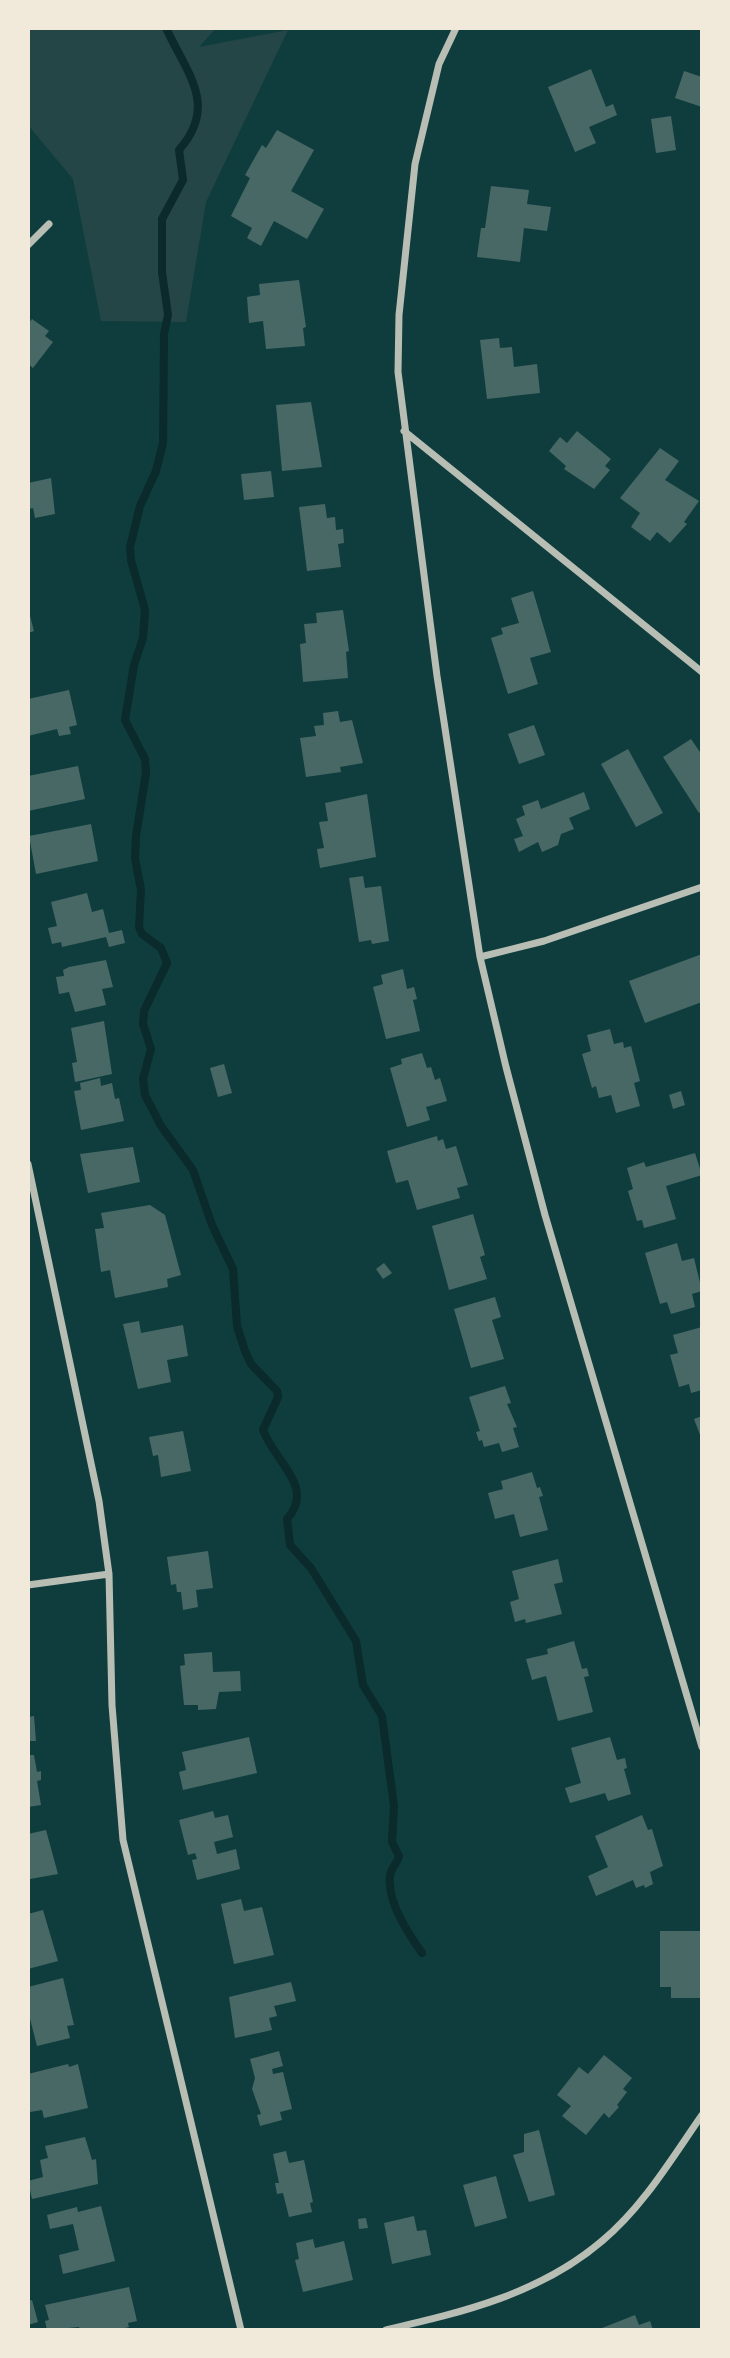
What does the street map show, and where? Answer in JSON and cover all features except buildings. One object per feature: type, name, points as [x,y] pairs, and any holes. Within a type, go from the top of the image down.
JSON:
[{"type":"street","points":[[456,28],[439,64],[415,164],[399,315],[398,372],[404,431],[436,676],[480,957],[545,1215],[702,1748]]},
{"type":"street","points":[[28,244],[49,224]]},
{"type":"street","points":[[404,431],[702,672]]},
{"type":"street","points":[[480,957],[544,941],[702,887]]},
{"type":"street","points":[[28,1164],[99,1501],[109,1574],[112,1704],[122,1840],[241,2330]]},
{"type":"street","points":[[28,1585],[109,1574]]},
{"type":"street","points":[[386,2330],[479,2308],[530,2286],[573,2262],[603,2241],[630,2214],[702,2115]]},
{"type":"shaded area","points":[[28,28],[216,28],[199,47],[288,30],[206,202],[186,322],[101,321],[73,179],[28,125]]},
{"type":"waterway","points":[[166,28],[189,74],[198,103],[197,118],[191,134],[179,150],[183,180],[162,219],[162,272],[168,315],[164,334],[163,443],[156,471],[140,506],[130,547],[145,610],[143,638],[134,665],[125,720],[145,759],[146,773],[136,836],[135,858],[141,890],[139,927],[142,934],[161,948],[167,963],[144,1011],[143,1024],[151,1049],[143,1079],[145,1095],[161,1126],[193,1170],[212,1225],[233,1269],[237,1326],[245,1351],[251,1364],[277,1391],[278,1397],[263,1430],[295,1485],[295,1507],[287,1519],[290,1545],[311,1568],[356,1641],[363,1685],[382,1716],[394,1806],[392,1842],[399,1856],[391,1873],[390,1886],[395,1907],[422,1953]]}]
